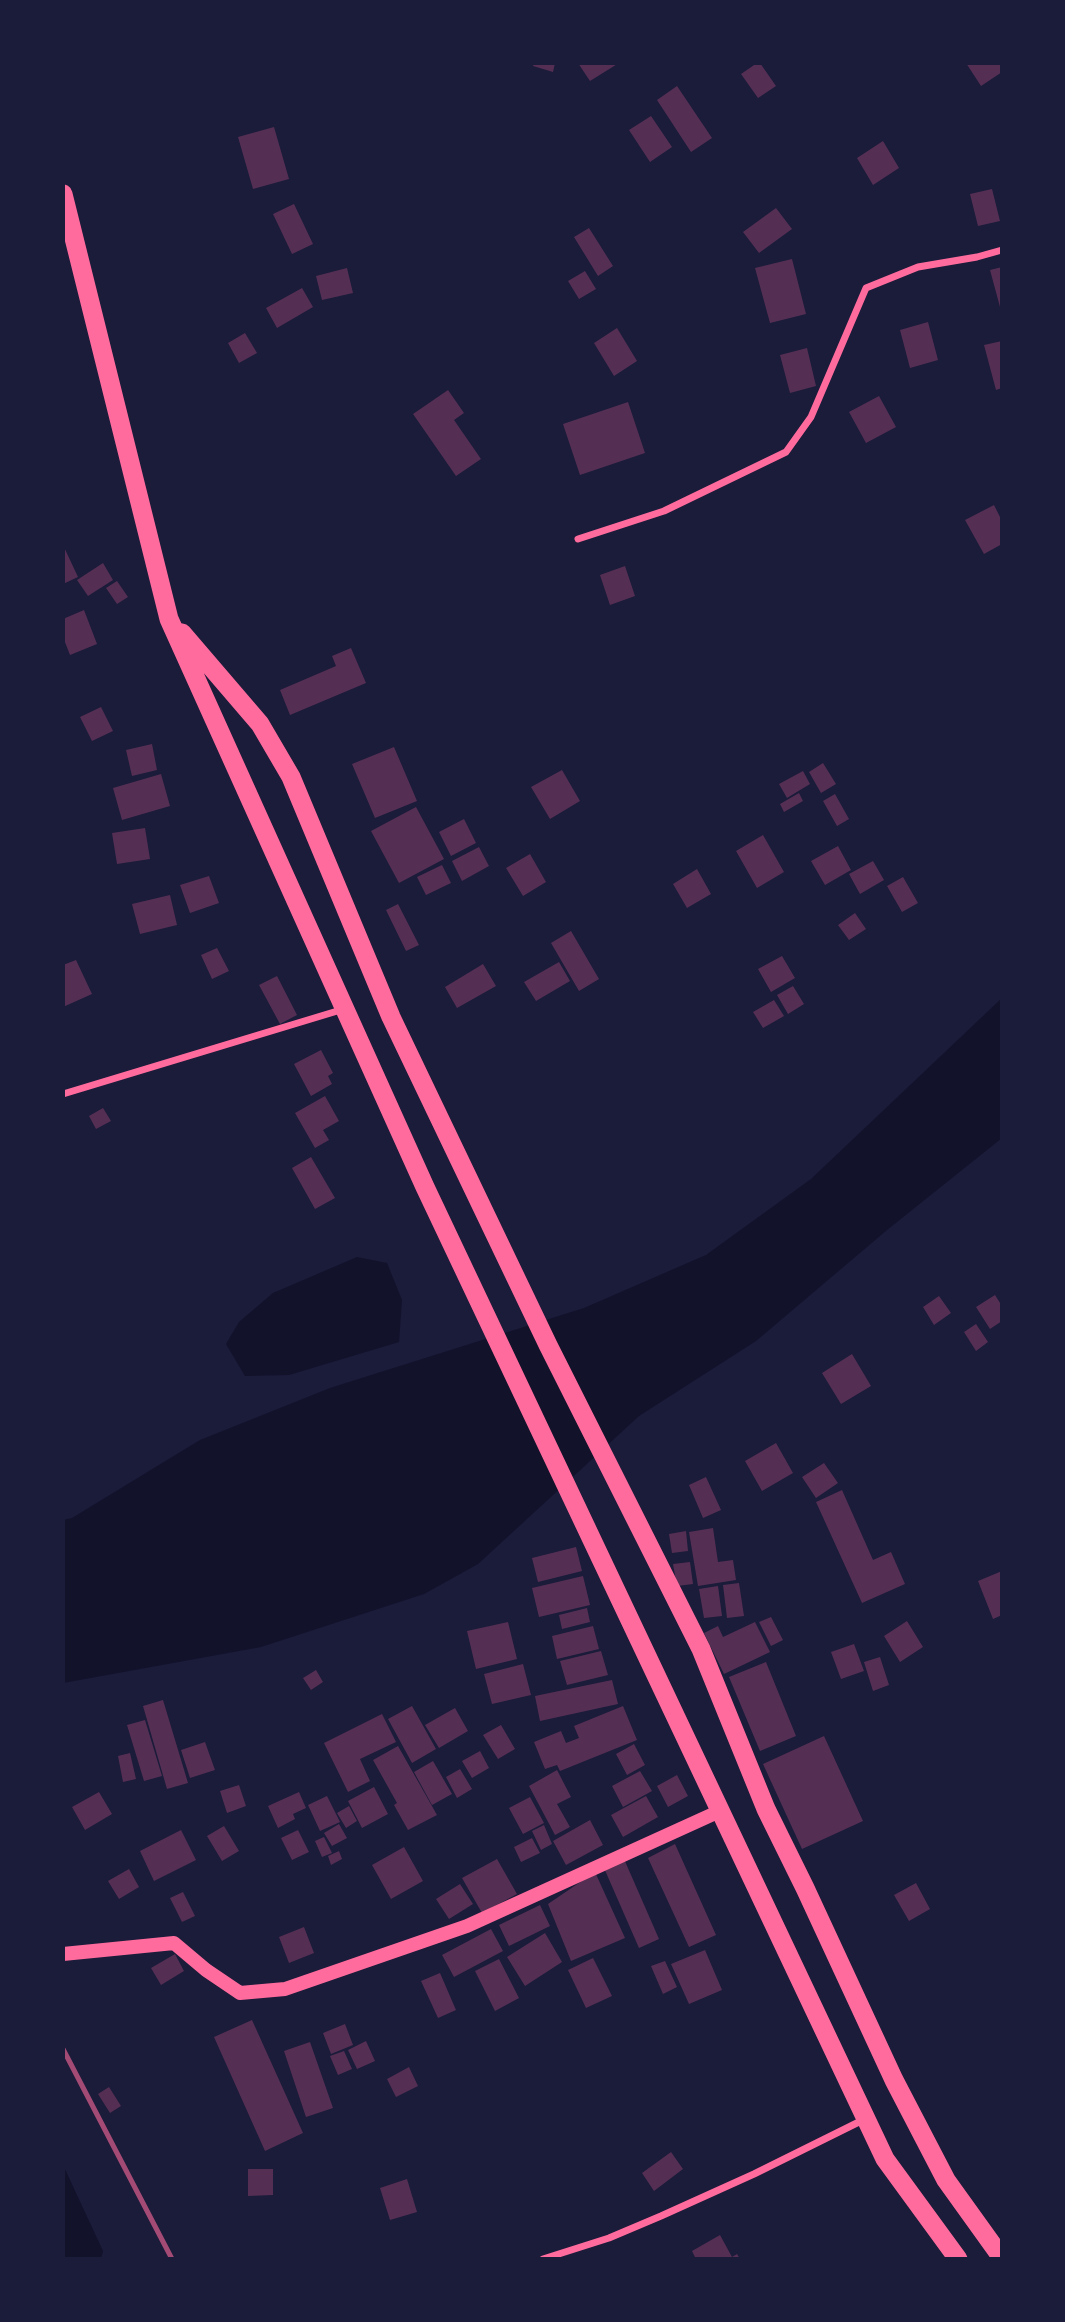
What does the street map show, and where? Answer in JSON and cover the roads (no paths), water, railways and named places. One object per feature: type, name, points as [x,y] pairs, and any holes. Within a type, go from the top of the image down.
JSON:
[{"type":"highway","points":[[63,194],[169,619],[425,1187],[885,2159],[958,2259]]},
{"type":"highway","points":[[169,619],[260,724],[291,777],[391,1017],[701,1649],[766,1809],[894,2080],[946,2180],[1002,2258]]},
{"type":"main road","points":[[63,1954],[174,1943],[206,1970],[240,1993],[285,1989],[467,1926],[720,1811]]},
{"type":"street","points":[[578,539],[664,511],[786,452],[811,417],[866,288],[918,267],[1002,250]]},
{"type":"street","points":[[63,1094],[345,1009]]},
{"type":"street","points":[[543,2259],[609,2238],[661,2216],[754,2174],[866,2118]]},
{"type":"railway","points":[[63,2049],[172,2259]]}]
